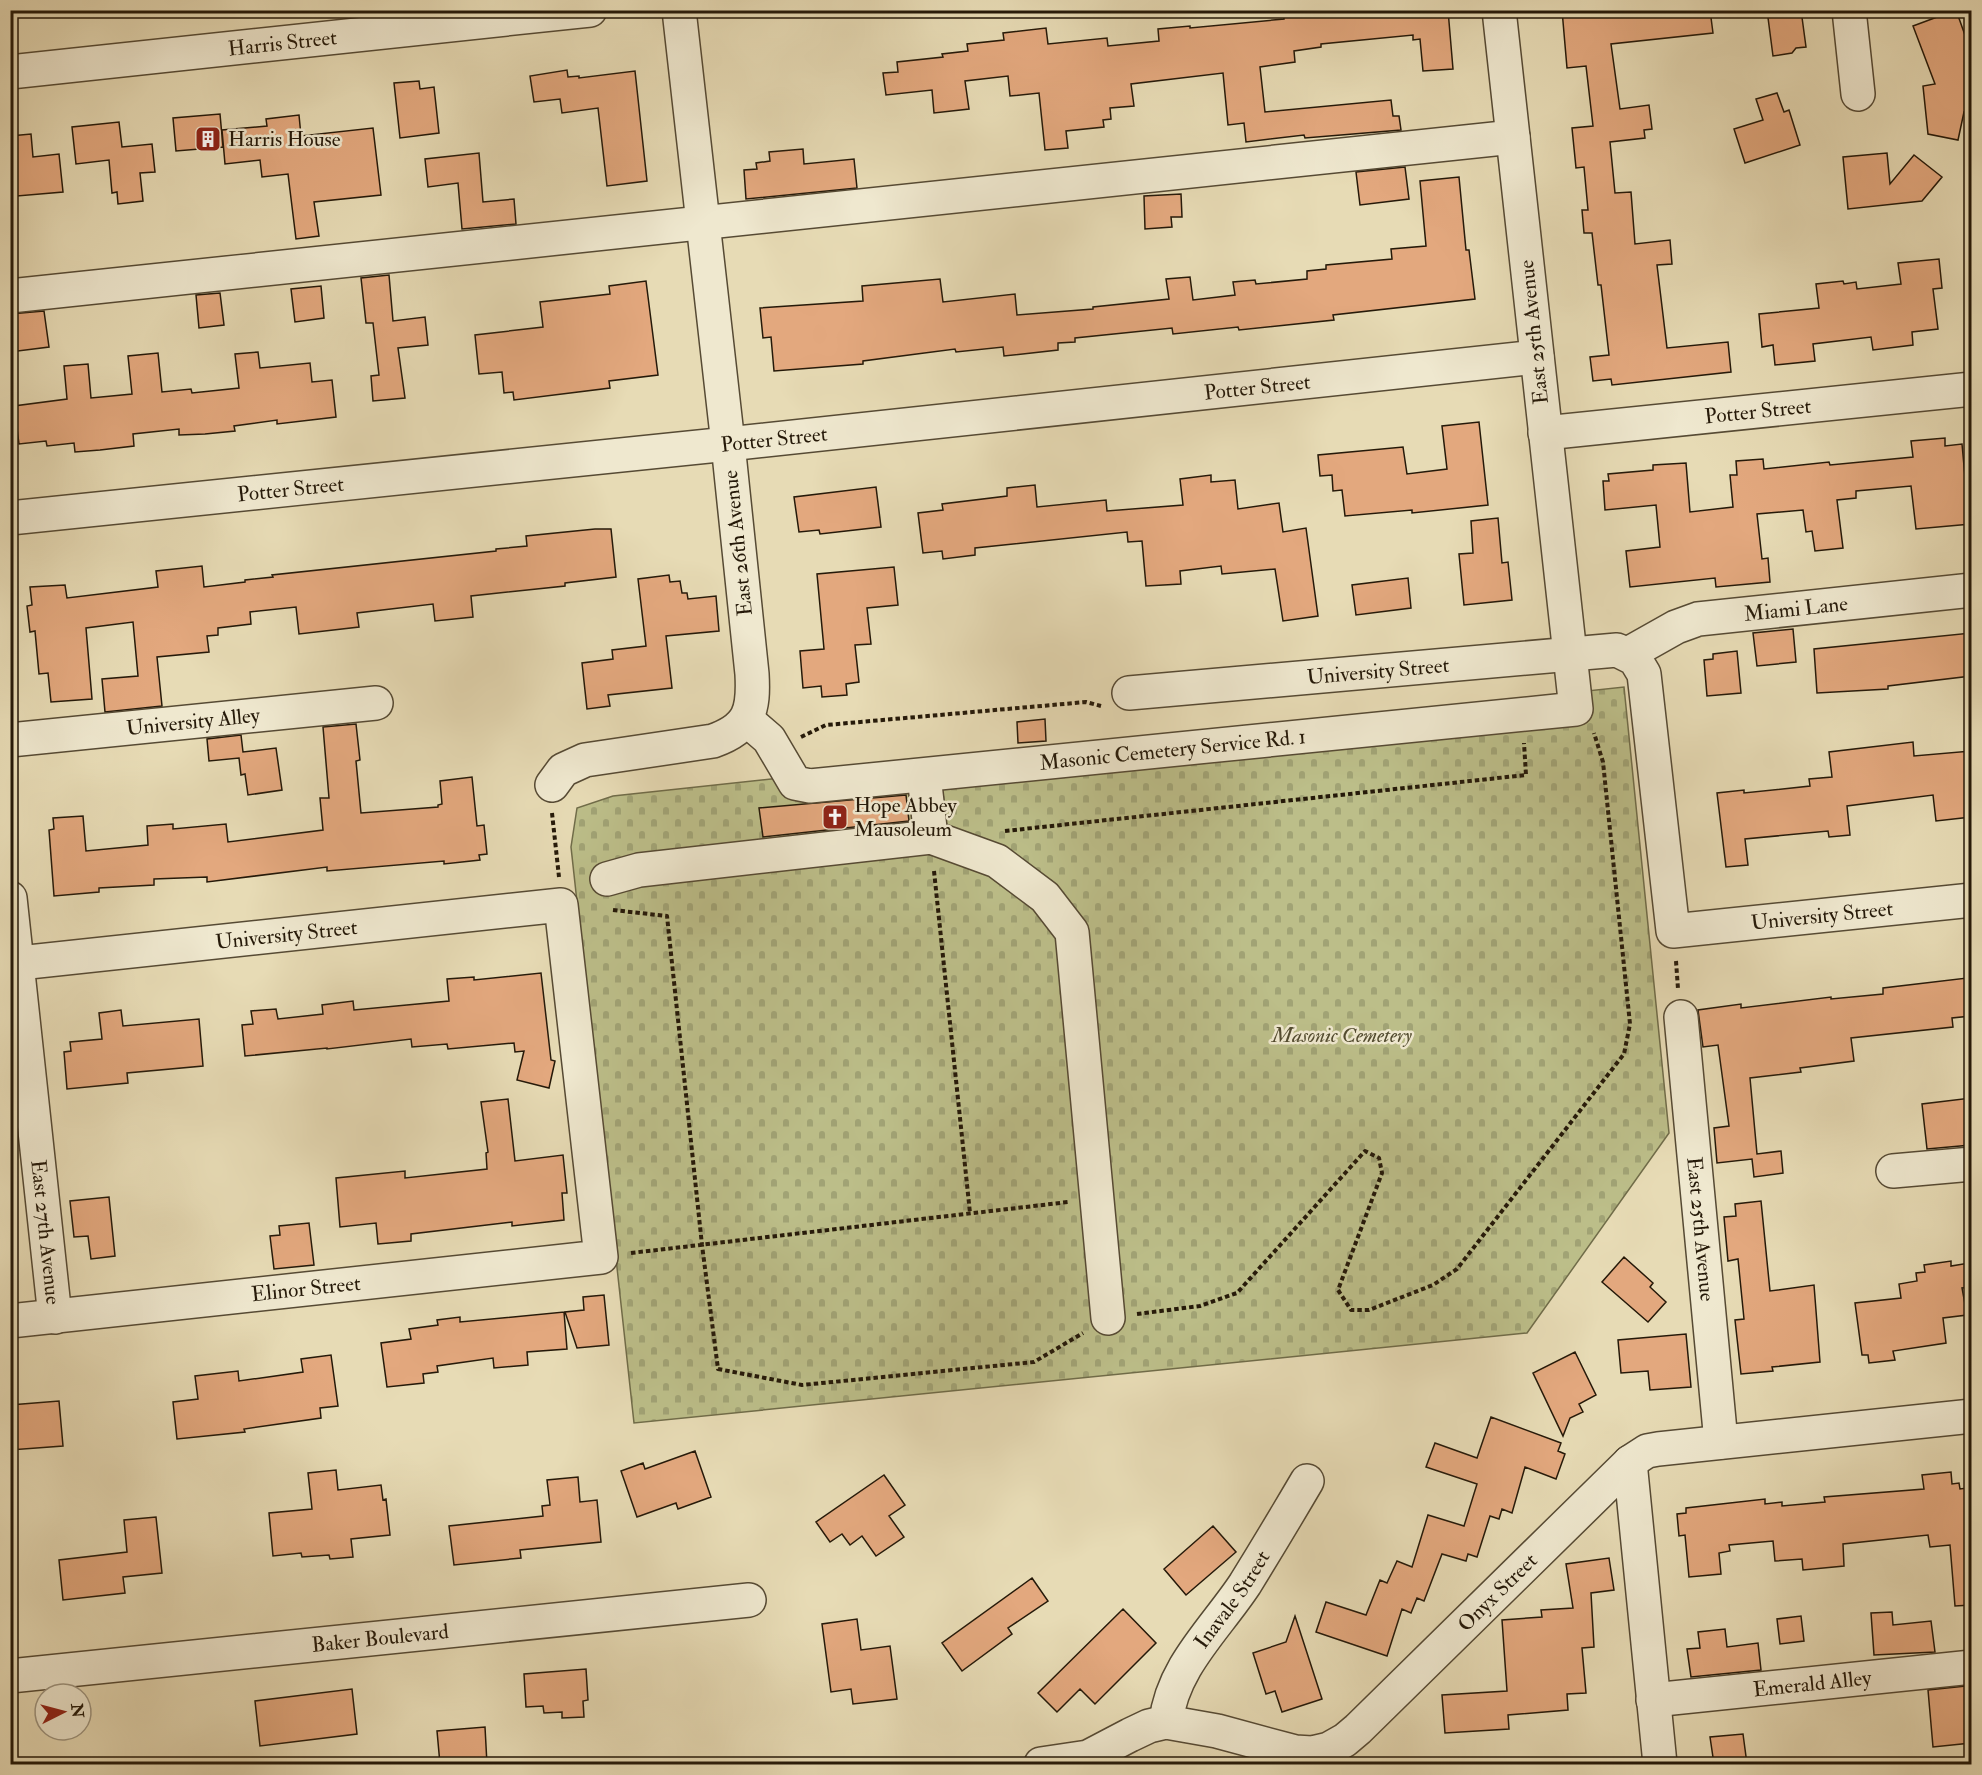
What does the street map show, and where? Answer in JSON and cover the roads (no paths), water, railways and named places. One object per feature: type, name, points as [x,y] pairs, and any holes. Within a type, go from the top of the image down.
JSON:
[{"type":"street","name":"Harris Street","points":[[10,72],[590,10]]},
{"type":"street","name":"East 26th Avenue","points":[[679,10],[752,674],[751,708],[747,720]]},
{"type":"street","name":"East 25th Avenue","points":[[1499,10],[1569,654]]},
{"type":"street","points":[[1849,10],[1858,94]]},
{"type":"street","points":[[10,296],[1513,137]]},
{"type":"street","name":"Potter Street","points":[[10,518],[1537,357]]},
{"type":"street","name":"Potter Street","points":[[1545,433],[1971,389]]},
{"type":"street","name":"Miami Lane","points":[[1628,654],[1676,627],[1698,619],[1971,590]]},
{"type":"street","name":"University Street","points":[[1116,700],[1617,650],[1628,654],[1640,665],[1644,674],[1673,931],[1971,900]]},
{"type":"street","name":"Masonic Cemetery Service Rd. 1","points":[[747,720],[769,739],[795,783],[810,786],[1576,709],[1569,654]]},
{"type":"street","name":"University Alley","points":[[10,741],[376,703]]},
{"type":"street","points":[[552,785],[563,770],[585,760],[713,741],[727,736],[747,720]]},
{"type":"street","points":[[924,776],[931,837]]},
{"type":"street","points":[[608,894],[639,870],[931,837],[997,861],[1045,897],[1072,932],[1108,1318]]},
{"type":"street","name":"East 27th Avenue","points":[[10,898],[14,964],[54,1317]]},
{"type":"street","name":"University Street","points":[[14,964],[561,904],[601,1257]]},
{"type":"street","name":"East 25th Avenue","points":[[1681,1017],[1722,1442]]},
{"type":"street","points":[[1893,1171],[1971,1164]]},
{"type":"street","name":"Elinor Street","points":[[10,1321],[601,1257]]},
{"type":"street","name":"Onyx Street","points":[[1041,1764],[1084,1761],[1130,1734],[1166,1722],[1217,1731],[1295,1752],[1312,1753],[1329,1749],[1345,1740],[1630,1462],[1647,1451],[1971,1416]]},
{"type":"street","points":[[1630,1462],[1660,1764]]},
{"type":"street","name":"Inavale Street","points":[[1166,1722],[1174,1686],[1244,1585],[1307,1481]]},
{"type":"street","name":"Baker Boulevard","points":[[10,1676],[749,1600]]},
{"type":"street","name":"Emerald Alley","points":[[1653,1700],[1971,1667]]},
{"type":"place","name":"Harris House","points":[[208,139]]},
{"type":"place","name":"Hope Abbey Mausoleum","points":[[835,817]]},
{"type":"park label","name":"Masonic Cemetery","points":[[1342,1035]]}]
